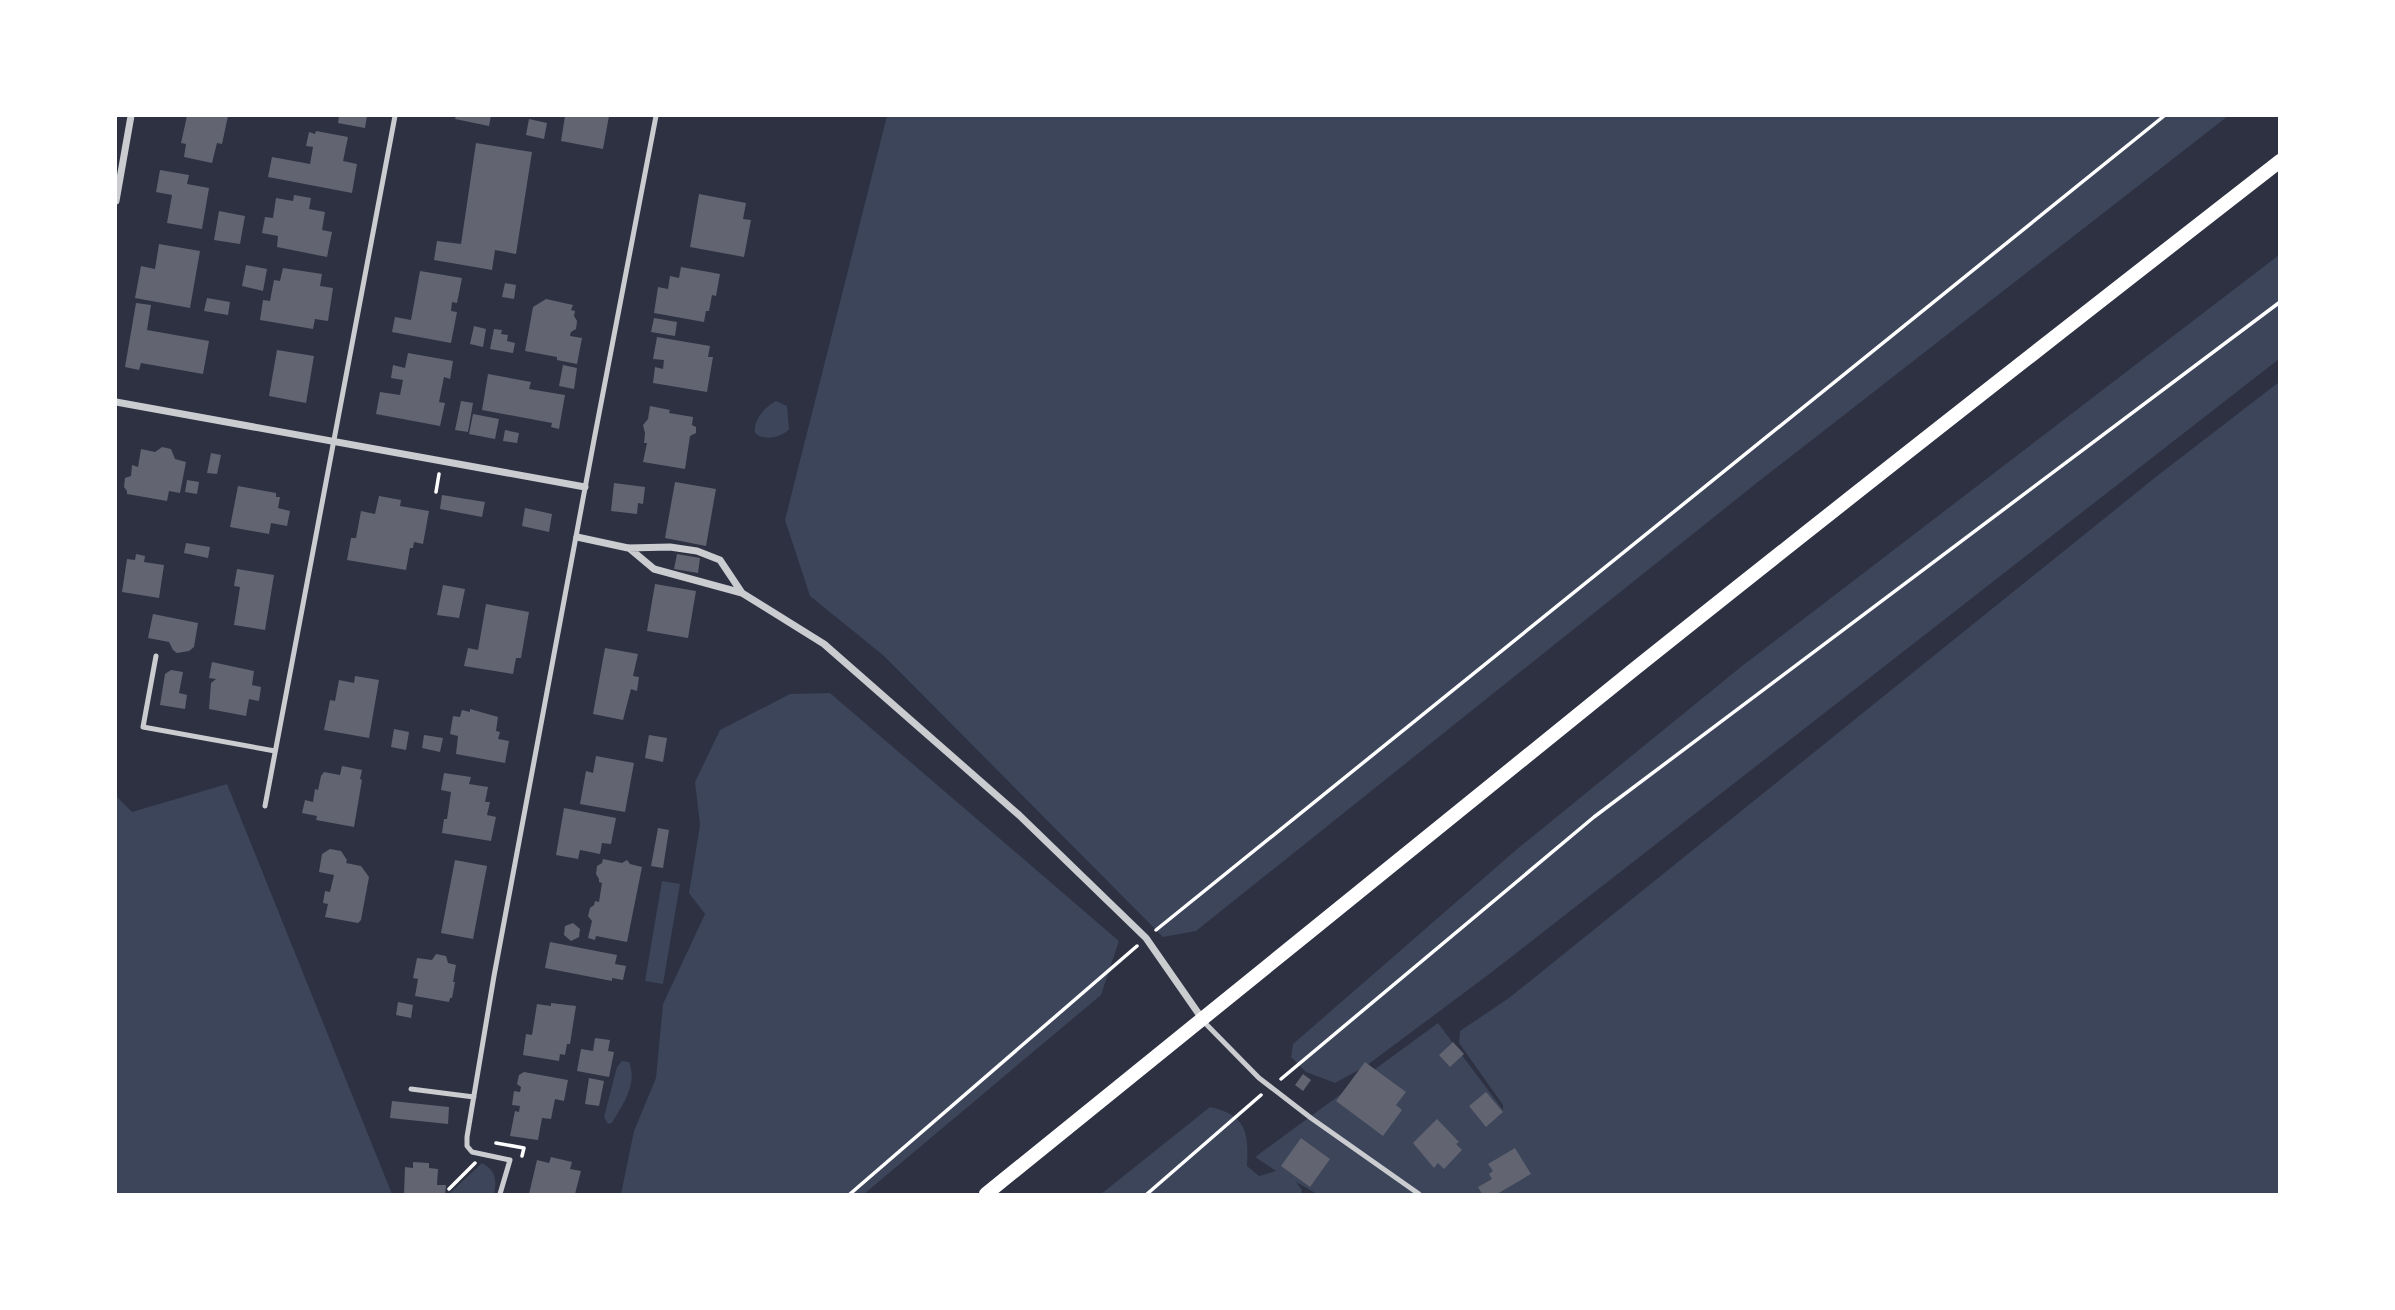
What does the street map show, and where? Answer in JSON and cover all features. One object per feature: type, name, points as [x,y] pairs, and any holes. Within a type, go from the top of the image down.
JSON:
[{"type":"main road","points":[[986,1195],[1631,672],[2280,161]]},
{"type":"street","points":[[116,201],[117,183],[131,116]]},
{"type":"street","points":[[116,402],[585,487]]},
{"type":"street","points":[[577,537],[628,548],[670,547],[697,551],[720,560],[742,593]]},
{"type":"street","points":[[628,548],[654,569],[742,593],[824,644],[1018,815],[1146,938],[1203,1021]]},
{"type":"lane","points":[[265,806],[395,116]]},
{"type":"lane","points":[[500,1195],[510,1160],[472,1152],[467,1142],[494,976],[656,116]]},
{"type":"lane","points":[[156,656],[143,727],[275,751]]},
{"type":"lane","points":[[1203,1021],[1259,1078],[1419,1195]]},
{"type":"lane","points":[[411,1089],[474,1097]]},
{"type":"path","points":[[850,1195],[1146,938],[2164,116]]},
{"type":"path","points":[[1147,1195],[1271,1087],[1594,817],[2280,302]]},
{"type":"path","points":[[436,492],[441,461]]},
{"type":"path","points":[[449,1189],[484,1155]]},
{"type":"shaded area","points":[[887,116],[2228,116],[1758,482],[1196,931],[1163,937],[884,656],[810,596],[785,520]]},
{"type":"shaded area","points":[[2279,255],[2279,359],[1488,975],[1366,1066],[1335,1083],[1306,1072],[1291,1057],[1293,1044],[1516,850],[1742,666]]},
{"type":"shaded area","points":[[2279,382],[2279,1194],[1317,1194],[1296,1182],[1302,1190],[1301,1194],[1101,1194],[1210,1107],[1231,1115],[1243,1127],[1246,1134],[1247,1166],[1259,1176],[1276,1171],[1255,1157],[1438,1023],[1503,1110],[1503,1105],[1459,1043],[1460,1031],[1509,998],[2157,476]]},
{"type":"shaded area","points":[[776,401],[787,406],[789,429],[782,435],[772,437],[758,435],[755,428],[758,419],[764,410]]},
{"type":"shaded area","points":[[830,693],[1119,941],[1101,995],[864,1194],[621,1194],[634,1131],[656,1078],[663,1004],[705,914],[689,893],[700,825],[695,782],[720,730],[790,694]]},
{"type":"shaded area","points":[[227,784],[392,1194],[116,1194],[116,796],[132,812]]},
{"type":"shaded area","points":[[662,881],[680,884],[663,984],[645,981]]},
{"type":"shaded area","points":[[622,1061],[629,1062],[632,1078],[625,1101],[612,1123],[608,1124],[604,1117],[617,1067]]},
{"type":"shaded area","points":[[482,1163],[494,1176],[494,1194],[451,1194],[451,1192]]},
{"type":"building","points":[[187,116],[228,116],[222,144],[217,143],[212,163],[184,157],[186,144],[181,143]]},
{"type":"building","points":[[339,116],[367,116],[365,128],[338,123]]},
{"type":"building","points":[[456,116],[491,116],[489,126],[455,119]]},
{"type":"building","points":[[565,116],[609,116],[603,149],[561,141]]},
{"type":"building","points":[[529,119],[547,123],[544,139],[526,135]]},
{"type":"building","points":[[316,131],[348,137],[343,161],[357,164],[352,193],[268,177],[272,157],[310,164],[313,147],[306,146],[309,132],[315,134]]},
{"type":"building","points":[[476,143],[532,152],[516,254],[495,250],[492,270],[434,260],[437,241],[461,244]]},
{"type":"building","points":[[160,170],[189,175],[187,184],[209,188],[202,229],[167,223],[172,195],[156,192]]},
{"type":"building","points":[[699,194],[746,203],[743,219],[751,220],[744,257],[690,247]]},
{"type":"building","points":[[294,195],[311,198],[309,209],[325,212],[322,230],[332,232],[327,257],[277,247],[278,236],[262,233],[265,217],[273,218],[276,198],[293,201]]},
{"type":"building","points":[[219,211],[245,216],[240,244],[214,240]]},
{"type":"building","points":[[159,244],[200,251],[190,308],[135,298],[141,266],[155,269]]},
{"type":"building","points":[[246,265],[267,269],[263,291],[242,286]]},
{"type":"building","points":[[681,267],[720,274],[716,296],[712,295],[704,322],[654,313],[658,287],[668,289],[670,276],[679,278]]},
{"type":"building","points":[[283,268],[322,274],[320,286],[333,288],[328,321],[315,319],[313,329],[260,320],[263,300],[270,301],[274,280],[280,281]]},
{"type":"building","points":[[420,271],[462,278],[457,303],[452,302],[451,311],[457,312],[451,343],[392,332],[395,317],[411,320]]},
{"type":"building","points":[[505,283],[516,285],[514,299],[502,297]]},
{"type":"building","points":[[207,298],[230,302],[228,315],[204,311]]},
{"type":"building","points":[[546,299],[573,305],[571,310],[575,311],[577,321],[576,329],[570,336],[582,338],[577,364],[525,351],[533,307]]},
{"type":"building","points":[[136,303],[151,305],[147,330],[209,341],[203,374],[141,363],[139,370],[125,367]]},
{"type":"building","points":[[654,318],[677,322],[675,336],[651,332]]},
{"type":"building","points":[[474,326],[486,329],[483,347],[470,344]]},
{"type":"building","points":[[494,329],[502,330],[501,334],[508,335],[507,341],[515,343],[513,353],[490,349]]},
{"type":"building","points":[[657,337],[710,346],[708,357],[713,357],[707,392],[653,383],[655,367],[663,369],[664,360],[653,359]]},
{"type":"building","points":[[277,350],[314,356],[306,403],[269,396]]},
{"type":"building","points":[[408,353],[453,361],[450,379],[444,377],[439,402],[445,403],[440,426],[376,414],[380,392],[400,395],[403,380],[391,378],[393,365],[405,368]]},
{"type":"building","points":[[563,365],[577,368],[574,389],[559,386]]},
{"type":"building","points":[[488,374],[531,382],[529,389],[565,395],[559,429],[551,427],[552,423],[482,410]]},
{"type":"building","points":[[461,401],[473,403],[468,432],[455,430]]},
{"type":"building","points":[[650,406],[693,417],[692,425],[696,427],[696,433],[690,436],[685,469],[643,462],[647,443],[644,443],[643,425],[648,419]]},
{"type":"building","points":[[473,414],[499,419],[495,439],[469,434]]},
{"type":"building","points":[[505,430],[519,433],[517,443],[503,441]]},
{"type":"building","points":[[162,447],[171,449],[175,459],[186,462],[180,493],[169,491],[167,501],[127,494],[124,487],[125,478],[131,476],[132,465],[138,467],[141,449],[155,452]]},
{"type":"building","points":[[211,453],[221,455],[217,474],[207,473]]},
{"type":"building","points":[[187,480],[199,482],[197,494],[185,492]]},
{"type":"building","points":[[675,482],[716,489],[706,546],[665,538]]},
{"type":"building","points":[[614,483],[645,487],[643,504],[638,503],[637,514],[611,511]]},
{"type":"building","points":[[238,486],[276,493],[276,497],[280,497],[278,508],[290,511],[287,526],[271,523],[269,534],[230,527]]},
{"type":"building","points":[[442,495],[485,502],[482,517],[440,509]]},
{"type":"building","points":[[379,496],[401,500],[400,506],[429,511],[423,544],[414,542],[413,548],[410,548],[406,570],[347,560],[351,538],[356,538],[361,511],[375,514]]},
{"type":"building","points":[[525,508],[552,514],[549,532],[522,526]]},
{"type":"building","points":[[186,543],[210,547],[208,558],[184,553]]},
{"type":"building","points":[[136,554],[145,556],[144,562],[164,565],[159,598],[122,592],[127,559],[135,560]]},
{"type":"building","points":[[677,554],[700,558],[698,573],[674,569]]},
{"type":"building","points":[[237,569],[274,575],[265,630],[234,625],[240,587],[234,586]]},
{"type":"building","points":[[655,584],[696,591],[688,638],[647,631]]},
{"type":"building","points":[[443,585],[465,589],[459,618],[437,615]]},
{"type":"building","points":[[486,604],[529,612],[521,658],[516,658],[513,674],[464,666],[468,648],[478,650]]},
{"type":"building","points":[[153,614],[198,623],[194,647],[189,651],[177,653],[169,642],[148,638]]},
{"type":"building","points":[[605,648],[638,654],[633,676],[639,677],[637,691],[631,689],[623,720],[593,714]]},
{"type":"building","points":[[212,662],[254,671],[252,685],[261,687],[259,701],[249,699],[246,716],[209,709],[211,683],[216,679],[209,678]]},
{"type":"building","points":[[171,670],[183,672],[179,693],[187,695],[185,709],[160,705],[165,674]]},
{"type":"building","points":[[355,676],[379,680],[369,738],[324,730],[330,700],[335,701],[339,680],[354,683]]},
{"type":"building","points":[[470,709],[498,717],[498,739],[509,741],[505,763],[456,754],[458,736],[450,734],[453,716],[460,717],[462,710],[470,712]]},
{"type":"building","points":[[394,729],[409,732],[406,750],[391,747]]},
{"type":"building","points":[[424,735],[443,738],[440,752],[422,748]]},
{"type":"building","points":[[649,735],[667,738],[663,762],[645,758]]},
{"type":"building","points":[[596,756],[634,763],[625,812],[580,804],[586,771],[593,773]]},
{"type":"building","points":[[342,766],[362,770],[354,827],[316,820],[317,816],[302,813],[305,800],[313,802],[315,789],[318,790],[324,772],[340,775]]},
{"type":"building","points":[[444,773],[471,777],[469,784],[488,787],[485,802],[490,802],[487,815],[496,817],[491,841],[442,833],[451,792],[441,790]]},
{"type":"building","points":[[564,808],[616,818],[611,844],[602,843],[600,854],[580,850],[578,859],[556,855]]},
{"type":"building","points":[[658,828],[669,830],[663,868],[651,866]]},
{"type":"building","points":[[330,849],[341,851],[346,863],[361,866],[369,877],[361,920],[358,923],[325,917],[328,904],[323,903],[325,891],[330,892],[334,875],[319,872],[322,854]]},
{"type":"building","points":[[603,859],[622,863],[627,860],[630,864],[642,867],[627,942],[596,936],[595,940],[588,938],[592,921],[588,916],[590,908],[595,901],[599,902],[602,883],[596,874],[597,866]]},
{"type":"building","points":[[455,860],[487,866],[473,939],[441,933]]},
{"type":"building","points":[[573,923],[580,929],[579,937],[571,941],[564,935],[565,926]]},
{"type":"building","points":[[550,942],[617,955],[615,964],[626,966],[623,980],[612,978],[612,981],[545,968]]},
{"type":"building","points":[[436,954],[446,956],[448,963],[456,965],[452,998],[449,1002],[415,996],[418,979],[413,978],[417,958],[432,960]]},
{"type":"building","points":[[398,1002],[413,1005],[411,1018],[396,1015]]},
{"type":"building","points":[[551,1003],[576,1006],[570,1044],[567,1044],[565,1055],[560,1054],[559,1061],[523,1055],[526,1034],[532,1035],[537,1004],[551,1006]]},
{"type":"building","points":[[595,1038],[610,1040],[608,1051],[614,1052],[609,1077],[577,1071],[581,1049],[593,1051]]},
{"type":"building","points":[[1453,1042],[1464,1054],[1450,1067],[1439,1055]]},
{"type":"building","points":[[1365,1062],[1406,1092],[1396,1105],[1402,1110],[1383,1136],[1336,1101]]},
{"type":"building","points":[[524,1072],[568,1080],[564,1101],[555,1099],[551,1119],[542,1118],[538,1140],[510,1136],[515,1111],[519,1112],[520,1106],[512,1105],[514,1091],[520,1092],[521,1087],[517,1084],[519,1075]]},
{"type":"building","points":[[1303,1074],[1311,1080],[1303,1091],[1295,1085]]},
{"type":"building","points":[[589,1078],[604,1081],[599,1106],[585,1104]]},
{"type":"building","points":[[1486,1092],[1503,1112],[1486,1127],[1469,1106]]},
{"type":"building","points":[[392,1101],[449,1107],[448,1124],[390,1118]]},
{"type":"building","points":[[1437,1119],[1459,1142],[1456,1144],[1462,1150],[1444,1169],[1438,1163],[1434,1168],[1413,1143]]},
{"type":"building","points":[[1301,1138],[1330,1159],[1310,1187],[1281,1166]]},
{"type":"building","points":[[1515,1148],[1531,1174],[1497,1194],[1482,1194],[1478,1187],[1492,1179],[1489,1174],[1493,1171],[1488,1164]]},
{"type":"building","points":[[551,1157],[572,1162],[570,1169],[581,1171],[575,1194],[529,1194],[537,1160],[549,1163]]},
{"type":"building","points":[[413,1162],[429,1163],[429,1168],[438,1169],[437,1185],[446,1185],[445,1194],[404,1194],[405,1167],[413,1168]]}]
